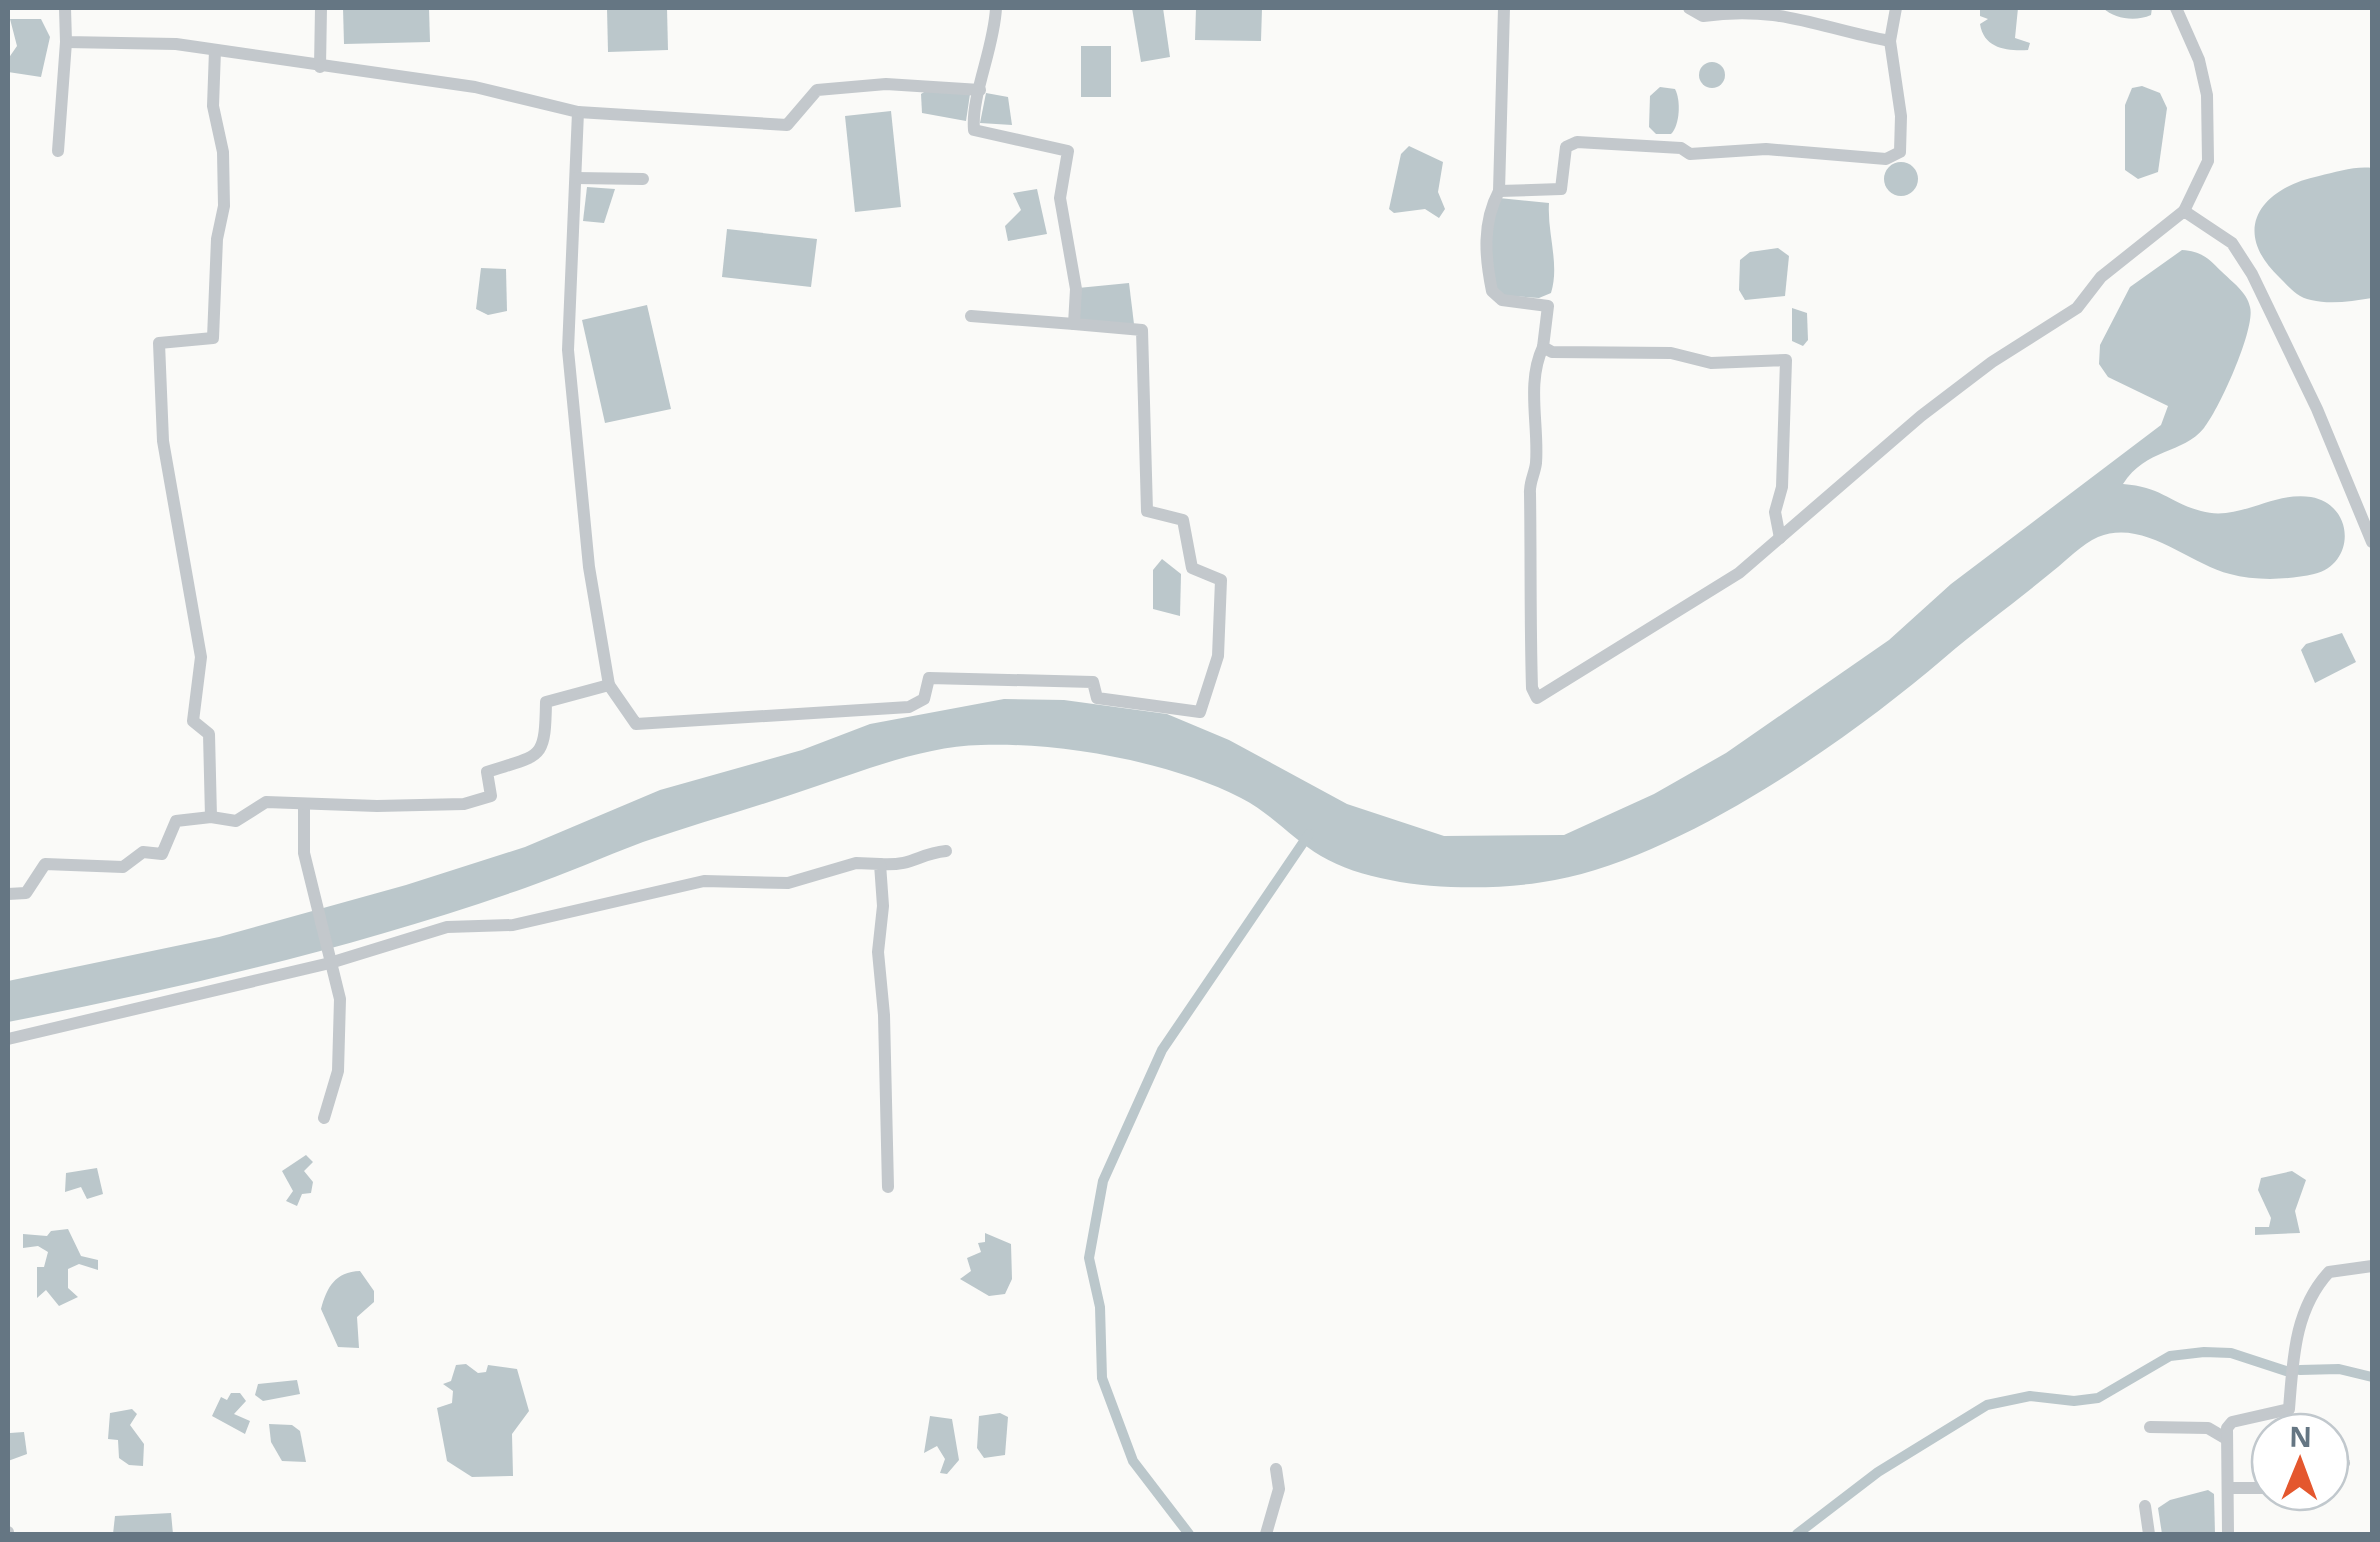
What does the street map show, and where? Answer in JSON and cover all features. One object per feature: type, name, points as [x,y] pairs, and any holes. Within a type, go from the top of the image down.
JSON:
[{"type":"street","points":[[58,151],[65,8]]},
{"type":"street","points":[[320,68],[321,8]]},
{"type":"street","points":[[996,8],[994,41],[974,130],[1068,151],[1060,198],[1076,288],[1074,324]]},
{"type":"street","points":[[1504,8],[1500,191],[1490,208],[1486,238],[1492,291],[1502,300],[1548,306],[1534,389],[1536,466],[1529,489],[1533,550],[1528,621],[1536,698],[1739,573],[1921,416],[1992,362],[2077,308],[2101,276],[2184,210],[2208,161],[2207,95],[2199,60],[2176,8]]},
{"type":"street","points":[[1688,8],[1703,16],[1735,12],[1796,16],[1890,41]]},
{"type":"street","points":[[1500,191],[1561,189],[1566,147],[1576,142],[1681,148],[1690,154],[1766,149],[1886,159],[1900,152],[1902,130],[1890,41],[1896,8]]},
{"type":"street","points":[[66,42],[176,44],[320,68],[475,87],[578,112],[787,124],[817,90],[886,84],[980,90]]},
{"type":"street","points":[[211,818],[209,734],[194,721],[201,657],[162,440],[160,343],[214,338],[216,239],[224,206],[224,152],[213,106],[215,50]]},
{"type":"street","points":[[578,112],[568,350],[589,567],[609,685],[636,724],[909,707],[924,699],[929,678],[1093,682],[1097,698],[1200,712],[1218,656],[1221,580],[1192,568],[1183,520],[1147,511],[1142,330],[971,316]]},
{"type":"street","points":[[576,178],[642,179]]},
{"type":"street","points":[[2184,210],[2232,243],[2252,274],[2317,409],[2372,542]]},
{"type":"street","points":[[1543,347],[1552,352],[1671,353],[1712,363],[1786,360],[1782,487],[1775,512],[1780,538]]},
{"type":"street","points":[[8,894],[26,893],[46,864],[123,866],[143,852],[162,854],[176,821],[236,821],[266,802],[464,804],[491,796],[487,772],[534,756],[546,744],[546,702],[609,685]]},
{"type":"street","points":[[304,804],[304,853],[340,999],[338,1071],[324,1118]]},
{"type":"street","points":[[8,1038],[329,960],[447,927],[512,925],[704,882],[788,883],[856,863],[914,864],[930,853],[946,851]]},
{"type":"street","points":[[880,864],[884,906],[878,952],[884,1015],[888,1187]]},
{"type":"street","points":[[2228,1534],[2230,1488],[2225,1438],[2232,1422],[2289,1409],[2292,1359],[2305,1306],[2329,1272],[2372,1266]]},
{"type":"street","points":[[2150,1427],[2208,1428],[2225,1438]]},
{"type":"street","points":[[1266,1534],[1278,1489],[1276,1469]]},
{"type":"street","points":[[2230,1488],[2250,1488]]},
{"type":"street","points":[[2145,1506],[2149,1534]]},
{"type":"shaded area","points":[[343,8],[429,8],[430,42],[344,44]]},
{"type":"shaded area","points":[[607,8],[667,8],[668,50],[608,52]]},
{"type":"shaded area","points":[[1132,8],[1163,8],[1170,57],[1141,62]]},
{"type":"shaded area","points":[[1196,8],[1262,8],[1261,41],[1195,40]]},
{"type":"shaded area","points":[[1980,8],[2018,8],[2015,38],[2030,43],[2028,50],[2005,49],[1986,39],[1980,24],[1988,19],[1980,16]]},
{"type":"shaded area","points":[[2103,8],[2152,8],[2151,15],[2132,19]]},
{"type":"shaded area","points":[[10,19],[41,19],[50,37],[41,77],[8,72],[8,59],[17,46]]},
{"type":"shaded area","points":[[1081,46],[1111,46],[1111,97],[1081,97]]},
{"type":"shaded area","points":[[1712,62],[1721,66],[1725,75],[1721,84],[1712,88],[1703,84],[1699,75],[1703,66]]},
{"type":"shaded area","points":[[2142,86],[2160,93],[2167,108],[2158,172],[2138,179],[2125,170],[2125,105],[2132,88]]},
{"type":"shaded area","points":[[1660,87],[1675,89],[1677,94],[1678,119],[1671,134],[1656,134],[1649,127],[1650,96]]},
{"type":"shaded area","points":[[929,89],[970,94],[966,121],[922,113],[921,94]]},
{"type":"shaded area","points":[[986,93],[1008,97],[1012,125],[980,123]]},
{"type":"shaded area","points":[[891,111],[901,207],[855,212],[845,116]]},
{"type":"shaded area","points":[[1409,146],[1443,162],[1438,192],[1445,209],[1439,218],[1425,209],[1394,213],[1389,209],[1401,154]]},
{"type":"shaded area","points":[[1901,162],[1913,167],[1918,179],[1913,191],[1901,196],[1889,191],[1884,179],[1889,167]]},
{"type":"shaded area","points":[[2372,168],[2372,298],[2326,302],[2302,297],[2265,260],[2256,243],[2259,213],[2281,190],[2299,182]]},
{"type":"shaded area","points":[[587,187],[615,189],[604,223],[583,221]]},
{"type":"shaded area","points":[[1037,189],[1047,234],[1008,241],[1005,226],[1021,210],[1013,193]]},
{"type":"shaded area","points":[[1499,198],[1549,203],[1554,271],[1551,293],[1539,298],[1499,295],[1491,247]]},
{"type":"shaded area","points":[[727,229],[817,239],[811,287],[722,277]]},
{"type":"shaded area","points":[[1778,248],[1789,256],[1785,296],[1745,300],[1739,290],[1740,260],[1750,252]]},
{"type":"shaded area","points":[[2182,250],[2208,259],[2242,292],[2250,307],[2247,332],[2227,387],[2204,428],[2186,443],[2142,464],[2123,484],[2147,488],[2215,513],[2229,513],[2283,498],[2311,497],[2325,502],[2342,522],[2345,535],[2337,559],[2314,574],[2250,578],[2214,568],[2148,537],[2115,533],[2098,537],[1904,691],[1811,759],[1708,821],[1604,867],[1555,880],[1498,887],[1403,882],[1345,868],[1300,842],[1252,804],[1182,774],[1079,751],[1012,745],[960,746],[877,766],[643,842],[525,888],[398,929],[204,980],[8,1022],[8,981],[219,937],[406,885],[525,847],[660,790],[802,750],[870,724],[1004,699],[1064,700],[1167,714],[1229,740],[1347,804],[1444,836],[1564,835],[1654,794],[1726,753],[1889,640],[1951,584],[2161,425],[2168,406],[2108,377],[2099,364],[2100,345],[2130,287]]},
{"type":"shaded area","points":[[481,268],[506,269],[507,311],[488,315],[476,309]]},
{"type":"shaded area","points":[[1129,283],[1134,324],[1079,321],[1078,288]]},
{"type":"shaded area","points":[[647,305],[671,409],[605,423],[582,320]]},
{"type":"shaded area","points":[[1792,308],[1807,313],[1808,340],[1803,346],[1792,341]]},
{"type":"shaded area","points":[[1162,559],[1181,574],[1180,616],[1153,609],[1153,570]]},
{"type":"shaded area","points":[[2342,633],[2356,662],[2315,683],[2301,650],[2306,644]]},
{"type":"shaded area","points":[[306,1155],[313,1162],[304,1171],[313,1182],[311,1193],[302,1194],[297,1206],[286,1201],[293,1191],[282,1171]]},
{"type":"shaded area","points":[[97,1168],[103,1194],[87,1199],[81,1187],[65,1192],[66,1173]]},
{"type":"shaded area","points":[[2292,1171],[2306,1180],[2295,1211],[2300,1233],[2255,1235],[2255,1227],[2269,1227],[2271,1218],[2258,1190],[2261,1178]]},
{"type":"shaded area","points":[[68,1229],[81,1256],[98,1260],[98,1270],[79,1264],[68,1269],[68,1288],[78,1297],[59,1306],[46,1290],[37,1298],[37,1267],[44,1267],[48,1252],[38,1246],[23,1248],[23,1234],[47,1236],[51,1231]]},
{"type":"shaded area","points":[[985,1233],[1011,1244],[1012,1279],[1005,1294],[989,1296],[960,1279],[971,1271],[967,1258],[981,1252],[978,1243],[985,1242]]},
{"type":"shaded area","points":[[360,1271],[374,1291],[374,1302],[357,1317],[359,1348],[338,1347],[321,1309],[333,1282],[344,1274]]},
{"type":"shaded area","points":[[466,1364],[478,1373],[486,1372],[488,1365],[517,1369],[529,1411],[512,1434],[513,1476],[472,1477],[447,1461],[437,1408],[452,1403],[453,1391],[443,1384],[451,1381],[456,1365]]},
{"type":"shaded area","points":[[297,1380],[300,1394],[263,1401],[255,1395],[258,1384]]},
{"type":"shaded area","points":[[231,1393],[240,1393],[246,1401],[234,1414],[250,1421],[245,1434],[212,1416],[221,1397],[227,1400]]},
{"type":"shaded area","points":[[132,1409],[137,1414],[130,1425],[144,1444],[143,1466],[129,1465],[119,1458],[118,1440],[108,1439],[110,1413]]},
{"type":"shaded area","points":[[1000,1413],[1008,1417],[1005,1455],[984,1458],[977,1448],[979,1416]]},
{"type":"shaded area","points":[[930,1416],[952,1419],[959,1460],[947,1474],[940,1473],[945,1459],[937,1446],[924,1453]]},
{"type":"shaded area","points":[[269,1424],[292,1425],[300,1431],[306,1462],[282,1461],[271,1442]]},
{"type":"shaded area","points":[[24,1432],[27,1454],[8,1461],[10,1433]]},
{"type":"shaded area","points":[[2208,1490],[2214,1494],[2215,1534],[2162,1534],[2158,1508],[2170,1500]]},
{"type":"shaded area","points":[[171,1513],[173,1534],[113,1534],[115,1516]]},
{"type":"waterway","points":[[1189,1534],[1133,1461],[1102,1378],[1100,1307],[1089,1258],[1103,1181],[1162,1050],[1309,834]]},
{"type":"waterway","points":[[1797,1534],[1878,1472],[1987,1405],[2030,1396],[2074,1401],[2098,1398],[2170,1356],[2204,1352],[2231,1353],[2286,1371]]},
{"type":"waterway","points":[[2300,1370],[2339,1369],[2372,1377]]}]
